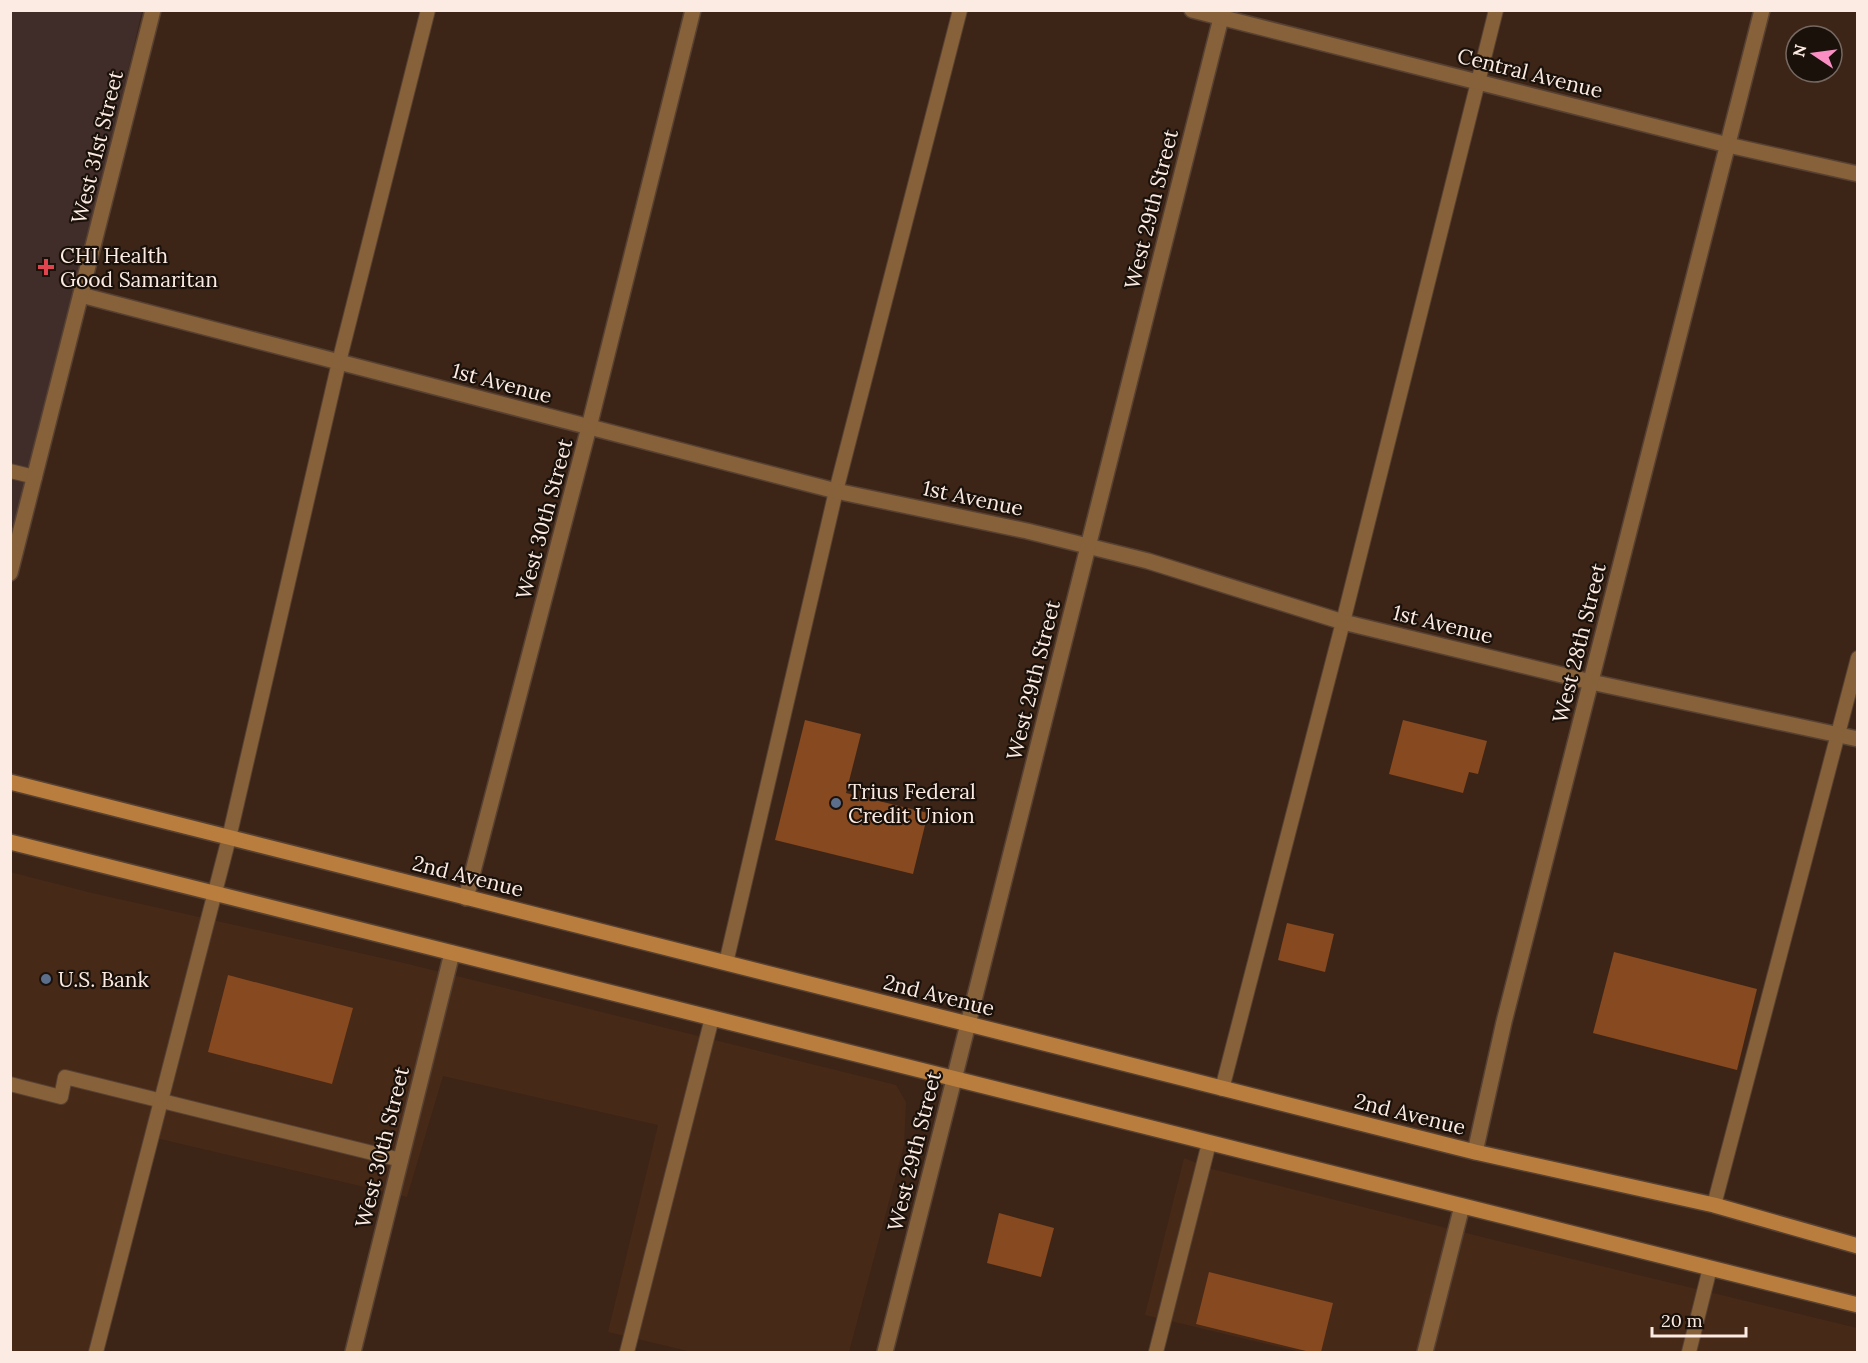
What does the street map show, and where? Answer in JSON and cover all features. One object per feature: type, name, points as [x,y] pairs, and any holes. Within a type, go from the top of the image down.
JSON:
[{"type":"main road","name":"2nd Avenue","points":[[10,782],[1475,1152],[1714,1205],[1857,1246]]},
{"type":"main road","points":[[10,842],[1857,1305]]},
{"type":"street","name":"West 31st Street","points":[[10,573],[153,10]]},
{"type":"street","name":"West 30th Street","points":[[466,898],[589,427],[693,10]]},
{"type":"street","name":"Central Avenue","points":[[1192,10],[1222,14],[1728,145],[1857,174]]},
{"type":"street","name":"West 28th Street","points":[[1475,1152],[1504,1022],[1762,10]]},
{"type":"street","name":"West 29th Street","points":[[885,1353],[1222,14]]},
{"type":"street","name":"1st Avenue","points":[[81,295],[836,491],[1028,531],[1148,561],[1343,622],[1591,682],[1857,739]]},
{"type":"street","name":"West 30th Street","points":[[353,1353],[453,953]]},
{"type":"street","points":[[1425,1353],[1462,1206]]},
{"type":"lane","points":[[96,1353],[229,838],[339,362],[428,10]]},
{"type":"lane","points":[[726,963],[836,491],[960,10]]},
{"type":"lane","points":[[1222,1089],[1343,622],[1496,10]]},
{"type":"lane","points":[[10,471],[35,477]]},
{"type":"lane","points":[[1714,1205],[1857,658]]},
{"type":"lane","points":[[627,1353],[712,1018]]},
{"type":"lane","points":[[10,1084],[60,1097],[65,1077],[401,1160]]},
{"type":"lane","points":[[1156,1353],[1209,1143]]},
{"type":"lane","points":[[1689,1353],[1710,1268]]},
{"type":"shaded area","name":"CHI Health Good Samaritan","points":[[10,11],[142,11],[22,526],[10,524]]},
{"type":"shaded area","points":[[10,872],[92,893],[404,963],[896,1085],[906,1102],[904,1145],[849,1352],[692,1352],[608,1332],[658,1125],[443,1076],[407,1197],[156,1138],[99,1352],[11,1352]]},
{"type":"shaded area","points":[[1184,1158],[1212,1169],[1857,1328],[1857,1352],[1300,1352],[1145,1315]]},
{"type":"building","name":"Trius Federal Credit Union","points":[[805,720],[861,734],[846,793],[928,813],[913,874],[775,840]]},
{"type":"building","points":[[1403,720],[1487,741],[1478,774],[1469,772],[1463,793],[1389,774]]},
{"type":"building","points":[[1287,923],[1334,934],[1325,972],[1278,960]]},
{"type":"building","points":[[1614,952],[1757,989],[1737,1070],[1593,1033]]},
{"type":"building","points":[[228,975],[353,1008],[332,1084],[208,1052]]},
{"type":"building","points":[[999,1213],[1054,1228],[1041,1277],[987,1263]]},
{"type":"building","points":[[1209,1272],[1333,1303],[1321,1352],[1310,1352],[1196,1324]]},
{"type":"place","name":"CHI Health Good Samaritan","points":[[46,267]]},
{"type":"place","name":"Trius Federal Credit Union","points":[[836,803]]},
{"type":"place","name":"U.S. Bank","points":[[46,979]]}]
